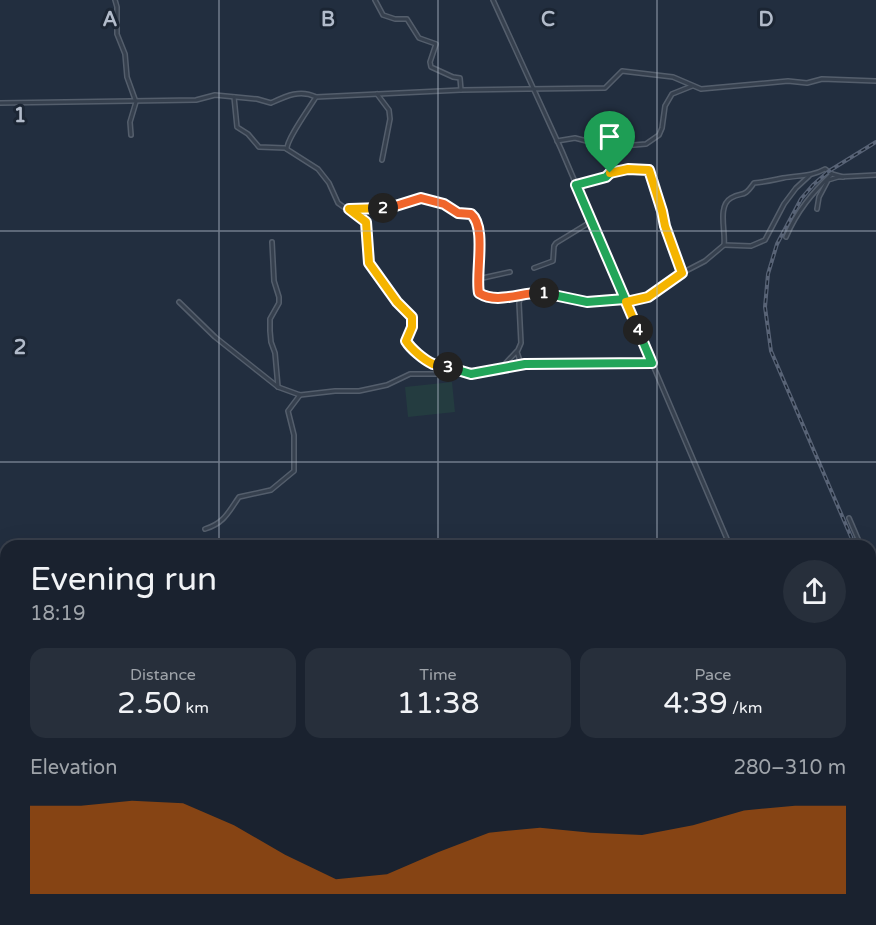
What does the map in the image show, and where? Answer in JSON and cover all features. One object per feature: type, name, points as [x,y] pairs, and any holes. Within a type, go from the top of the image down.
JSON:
[{"type":"street","points":[[115,0],[118,15],[117,34],[136,102],[130,122],[131,135]]},
{"type":"street","points":[[375,0],[382,15],[395,19],[407,19],[419,38],[436,44],[430,62],[431,67],[459,78],[461,90]]},
{"type":"street","points":[[493,0],[561,149],[727,540]]},
{"type":"street","points":[[0,103],[196,100],[215,95],[257,99],[271,103],[290,94],[308,93],[316,97],[461,90],[605,88],[622,71],[672,77],[701,89],[788,81],[807,83],[822,79],[876,81]]},
{"type":"street","points":[[557,141],[575,138],[610,147],[640,146],[653,140],[662,128],[667,100],[677,91],[692,85]]},
{"type":"street","points":[[377,94],[389,110],[390,119],[382,159]]},
{"type":"street","points":[[234,97],[237,127],[248,134],[259,147],[286,149],[318,169],[329,183],[338,203],[366,222],[369,263],[397,302],[412,317],[412,327],[407,343],[434,364],[471,374]]},
{"type":"street","points":[[286,149],[286,143],[316,97]]},
{"type":"street","points":[[576,185],[606,177],[622,147]]},
{"type":"street","points":[[610,173],[628,169],[649,170],[665,226],[682,273]]},
{"type":"street","points":[[724,245],[724,206],[731,198],[743,195],[754,183],[809,176],[825,169],[843,177]]},
{"type":"street","points":[[786,237],[802,207],[819,185],[832,174]]},
{"type":"street","points":[[817,209],[819,197],[828,180],[876,175]]},
{"type":"street","points":[[349,209],[386,209],[421,198],[444,204],[458,213],[471,214],[475,217],[477,226],[480,251],[477,270],[478,289],[482,295],[512,297],[542,292],[587,302],[626,300],[648,297],[682,273],[705,261],[724,245],[751,246],[765,240],[784,204],[809,176]]},
{"type":"street","points":[[534,268],[553,261],[556,243],[591,221]]},
{"type":"street","points":[[272,242],[274,281],[279,303],[270,319],[270,331],[275,353],[278,387]]},
{"type":"street","points":[[478,279],[510,272]]},
{"type":"street","points":[[501,368],[517,352],[521,343],[519,303],[521,296]]},
{"type":"street","points":[[512,297],[519,303]]},
{"type":"street","points":[[179,302],[215,337],[278,387],[300,395],[359,391],[387,385],[410,374],[471,374],[521,364],[652,363]]},
{"type":"street","points":[[517,352],[521,364]]},
{"type":"street","points":[[205,529],[223,521],[239,496],[271,490],[294,471],[294,435],[288,411],[300,395]]},
{"type":"street","points":[[849,518],[858,540]]},
{"type":"green space","points":[[452,382],[455,412],[408,417],[405,387]]},
{"type":"railway","points":[[852,540],[771,351],[765,307],[768,274],[777,244],[801,199],[829,171],[876,142]]},
{"type":"route","points":[[628,169],[651,172],[665,226],[682,273],[648,297],[631,299],[626,302],[652,363],[525,364],[471,374],[434,364],[407,343],[413,322],[412,317],[397,302],[369,263],[366,222],[349,209],[386,209],[421,198],[444,204],[458,213],[471,214],[476,220],[480,251],[477,270],[478,289],[479,293],[487,297],[512,297],[542,292],[587,302],[625,299],[576,185],[606,177],[610,173],[628,169]]}]
